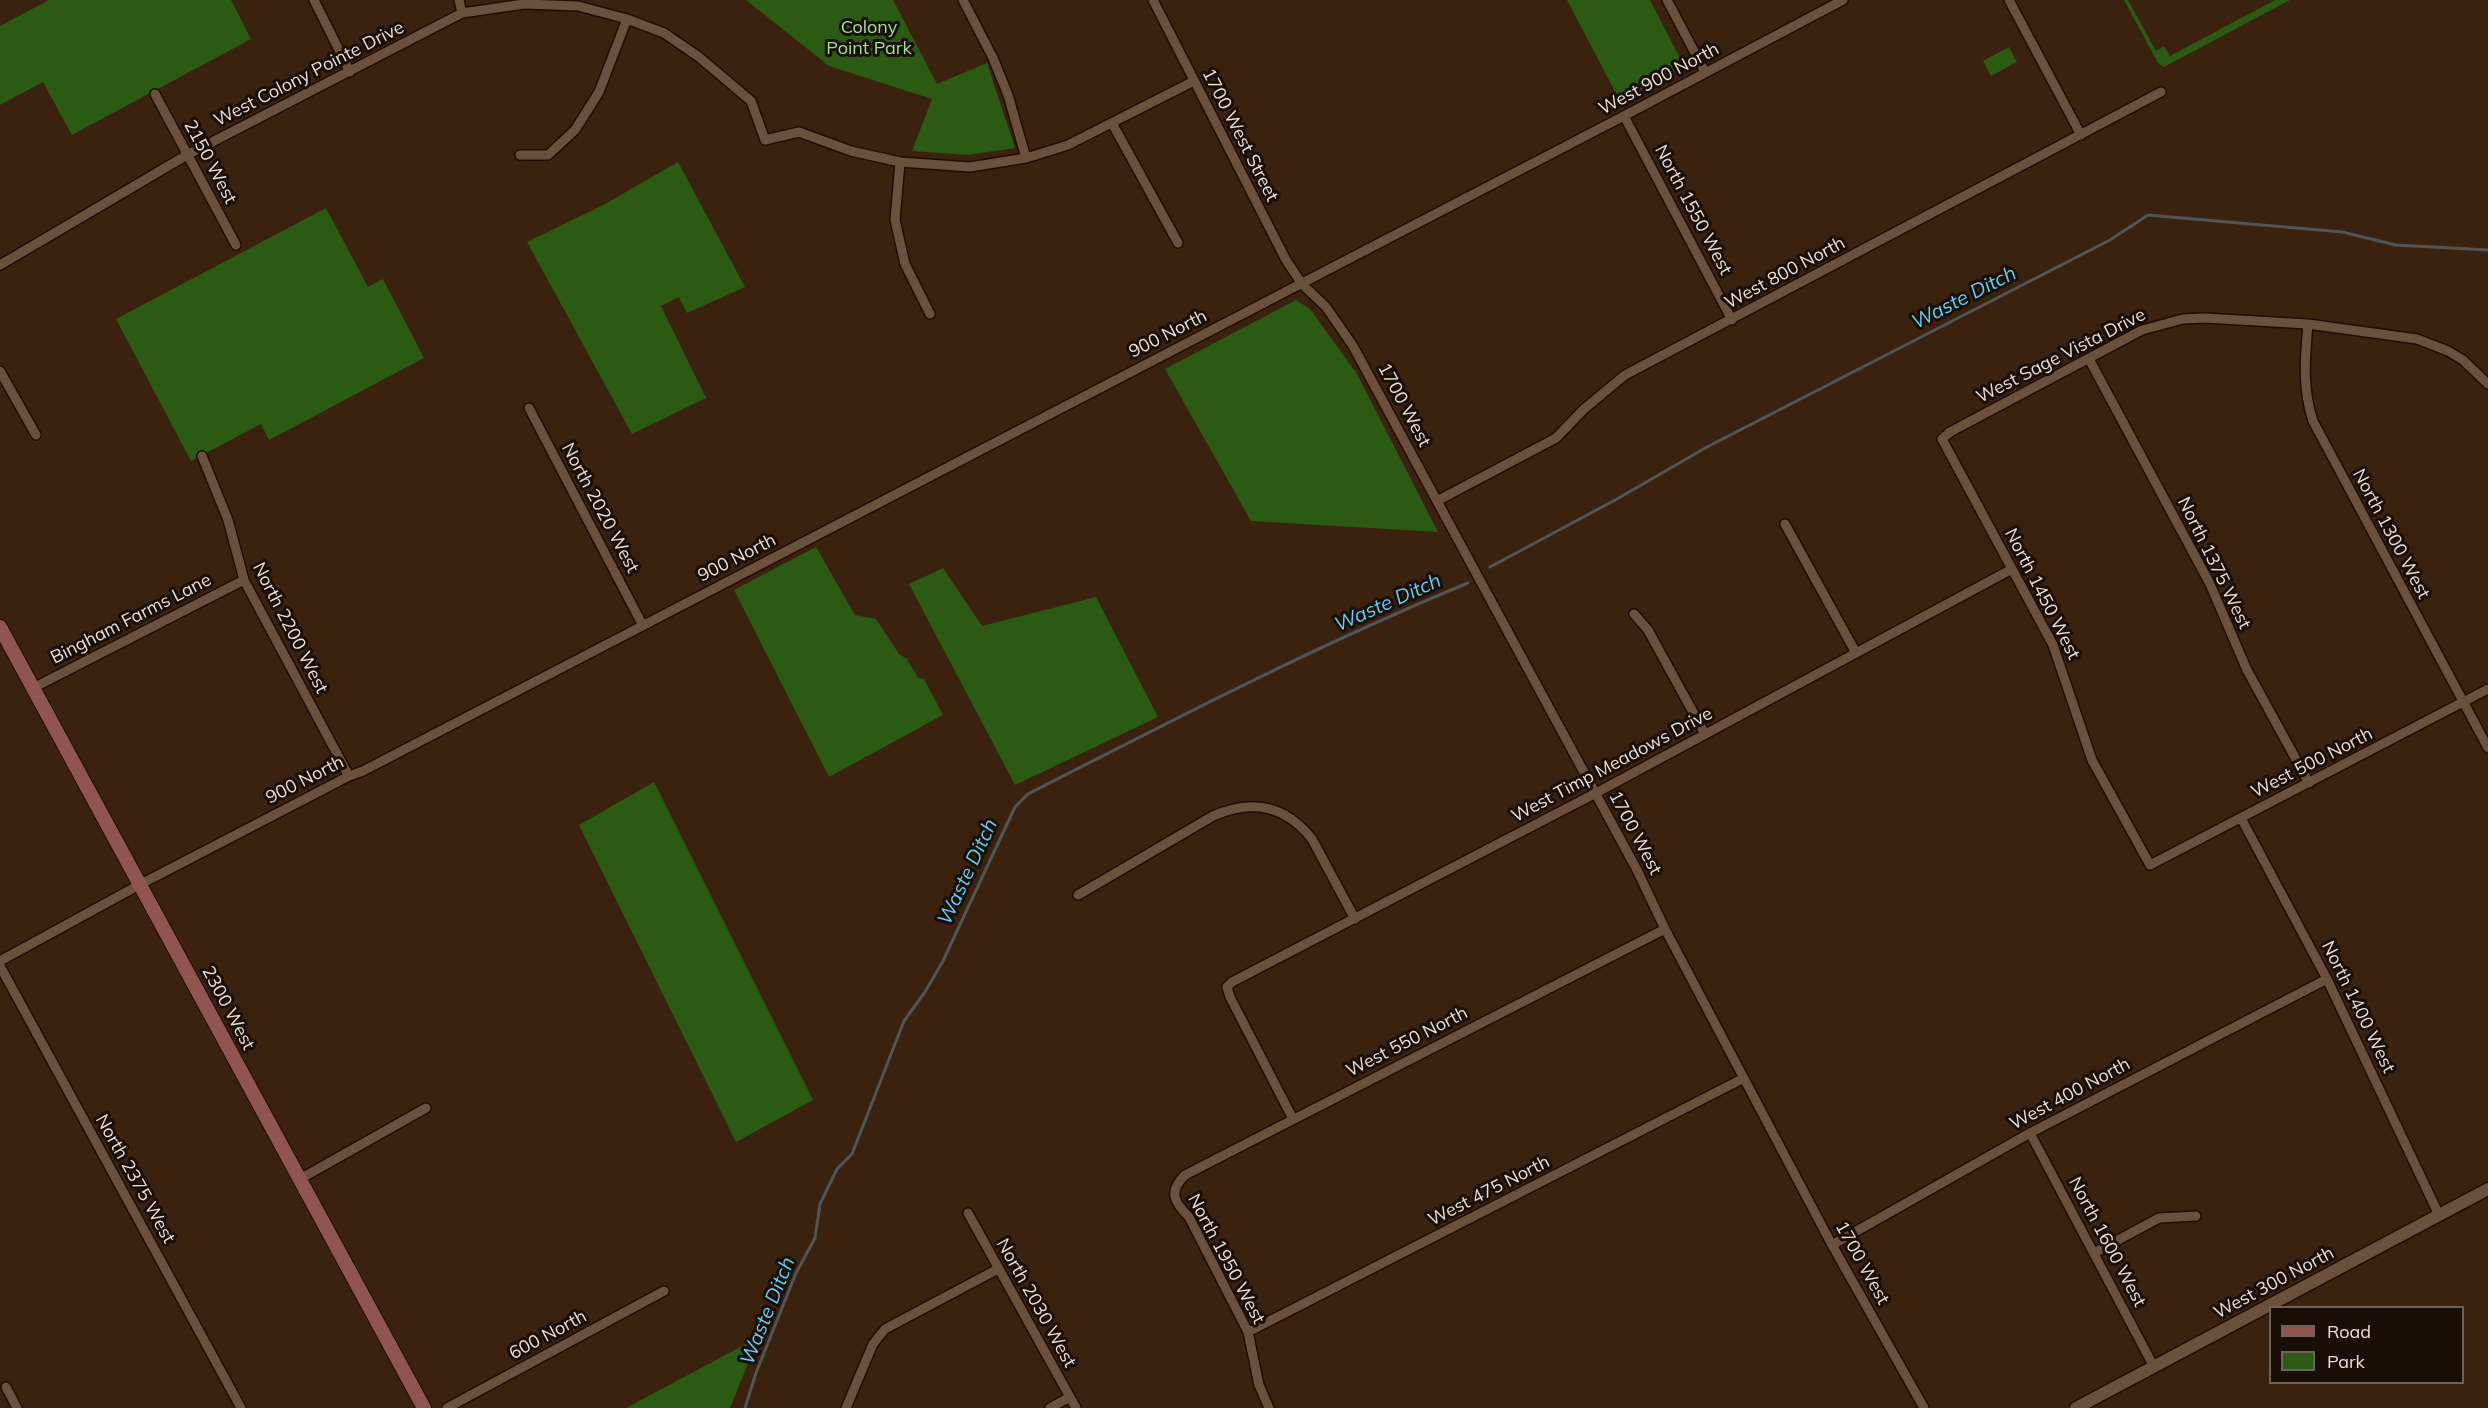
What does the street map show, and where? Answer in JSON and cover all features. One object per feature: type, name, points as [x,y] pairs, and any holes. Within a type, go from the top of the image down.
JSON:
[{"type":"main road","name":"2300 West","points":[[0,627],[424,1408]]},
{"type":"street","points":[[314,0],[350,72]]},
{"type":"street","points":[[459,0],[462,13]]},
{"type":"street","points":[[963,0],[993,58],[1008,95],[1026,158]]},
{"type":"street","name":"1700 West Street","points":[[1153,0],[1286,260],[1302,284]]},
{"type":"street","points":[[1667,0],[1705,72]]},
{"type":"street","name":"West 900 North","points":[[1490,186],[1843,0]]},
{"type":"street","points":[[2009,0],[2081,135]]},
{"type":"street","name":"West Colony Pointe Drive","points":[[0,265],[188,155],[462,13],[524,4],[578,6],[627,19],[664,33],[699,57],[751,101],[765,140],[799,132],[851,151],[900,162],[970,167],[1026,158],[1068,145],[1194,81]]},
{"type":"street","points":[[520,155],[548,155],[575,130],[599,92],[627,19]]},
{"type":"street","name":"West 800 North","points":[[1437,501],[1556,438],[1584,409],[1625,375],[2161,92]]},
{"type":"street","name":"2150 West","points":[[155,94],[236,245]]},
{"type":"street","name":"North 1550 West","points":[[1624,116],[1732,320]]},
{"type":"street","points":[[1112,123],[1178,243]]},
{"type":"street","points":[[900,162],[895,220],[905,264],[930,314]]},
{"type":"street","name":"900 North","points":[[0,961],[141,884],[1490,186]]},
{"type":"street","name":"1700 West","points":[[1302,284],[1326,308],[1353,346],[1596,793],[1665,929],[1833,1245],[1924,1408]]},
{"type":"street","name":"West Sage Vista Drive","points":[[1942,439],[1950,432],[2142,330],[2183,320],[2205,318],[2308,324],[2417,339],[2448,351],[2463,360],[2488,384]]},
{"type":"street","name":"North 1300 West","points":[[2308,324],[2304,373],[2306,398],[2313,421],[2488,748]]},
{"type":"street","name":"North 1375 West","points":[[2089,359],[2197,560],[2247,670],[2309,783]]},
{"type":"street","points":[[0,371],[36,435]]},
{"type":"street","name":"North 2020 West","points":[[529,408],[642,624]]},
{"type":"street","name":"North 1450 West","points":[[1942,439],[2056,652],[2092,760],[2150,865]]},
{"type":"street","name":"North 2200 West","points":[[202,456],[228,520],[244,580],[349,776]]},
{"type":"street","points":[[1785,524],[1856,653]]},
{"type":"street","name":"West Timp Meadows Drive","points":[[1293,1119],[1227,987],[1232,982],[1596,793],[2012,569]]},
{"type":"street","name":"Bingham Farms Lane","points":[[33,688],[244,580]]},
{"type":"street","points":[[1634,614],[1648,630],[1705,734]]},
{"type":"street","name":"West 500 North","points":[[2150,865],[2488,689]]},
{"type":"street","points":[[1078,895],[1221,813],[1243,806],[1269,808],[1294,821],[1312,839],[1355,919]]},
{"type":"street","name":"North 1400 West","points":[[2241,818],[2327,979],[2439,1215]]},
{"type":"street","name":"West 550 North","points":[[1174,1194],[1177,1183],[1185,1175],[1665,929]]},
{"type":"street","name":"North 2375 West","points":[[0,966],[242,1408]]},
{"type":"street","name":"West 400 North","points":[[1833,1245],[2030,1132],[2327,979]]},
{"type":"street","name":"West 475 North","points":[[1248,1332],[1744,1078]]},
{"type":"street","points":[[300,1179],[426,1108]]},
{"type":"street","name":"North 1600 West","points":[[2030,1132],[2154,1366]]},
{"type":"street","name":"West 300 North","points":[[2076,1408],[2488,1189]]},
{"type":"street","name":"North 1950 West","points":[[1174,1194],[1178,1206],[1189,1217],[1248,1332],[1259,1385],[1269,1408]]},
{"type":"street","name":"North 2030 West","points":[[968,1213],[1076,1408]]},
{"type":"street","points":[[2094,1253],[2159,1218],[2196,1216]]},
{"type":"street","points":[[846,1408],[873,1344],[885,1329],[998,1269]]},
{"type":"street","name":"600 North","points":[[447,1408],[664,1292]]},
{"type":"street","points":[[6,1387],[17,1408]]},
{"type":"street","points":[[1050,1408],[1070,1397]]},
{"type":"green space","points":[[49,0],[231,0],[251,39],[72,135],[43,82],[0,105],[0,26]]},
{"type":"green space","name":"Colony Point Park","points":[[746,0],[893,0],[937,84],[987,63],[1015,148],[967,155],[912,151],[932,99],[829,66]]},
{"type":"green space","points":[[1567,0],[1650,0],[1680,58],[1679,69],[1620,101]]},
{"type":"green space","points":[[2124,0],[2128,0],[2156,51],[2164,46],[2170,56],[2275,0],[2290,0],[2164,67],[2158,63]]},
{"type":"green space","points":[[2009,47],[2017,62],[1991,76],[1983,61]]},
{"type":"green space","points":[[678,162],[745,287],[687,313],[679,297],[661,306],[706,398],[632,434],[527,242],[605,204]]},
{"type":"green space","points":[[326,208],[368,287],[383,279],[424,358],[269,440],[261,424],[191,461],[116,319]]},
{"type":"green space","points":[[1296,300],[1310,309],[1357,374],[1438,532],[1251,521],[1165,369]]},
{"type":"green space","points":[[816,547],[855,615],[876,619],[899,654],[907,659],[918,678],[924,679],[943,715],[829,777],[734,590]]},
{"type":"green space","points":[[943,568],[982,626],[1096,597],[1158,717],[1015,785],[909,584]]},
{"type":"green space","points":[[654,782],[813,1100],[736,1142],[579,825]]},
{"type":"green space","points":[[759,1337],[730,1408],[626,1408]]},
{"type":"waterway","name":"Waste Ditch","points":[[1490,567],[1617,499],[1707,447],[2110,240],[2148,215],[2342,232],[2396,245],[2488,250]]},
{"type":"waterway","name":"Waste Ditch","points":[[745,1408],[756,1373],[796,1273],[815,1238],[820,1204],[837,1169],[852,1154],[904,1021],[925,992],[943,961],[1015,807],[1028,794],[1246,684],[1468,583]]}]
